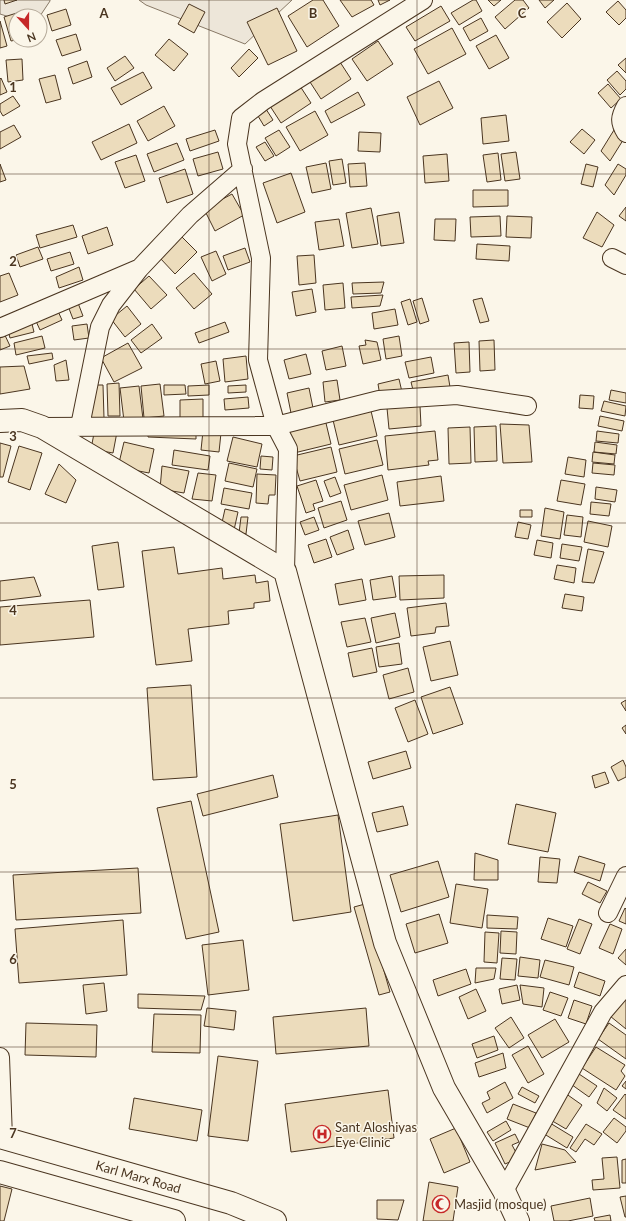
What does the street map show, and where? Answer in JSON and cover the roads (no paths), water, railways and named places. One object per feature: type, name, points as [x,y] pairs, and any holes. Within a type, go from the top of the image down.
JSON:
[{"type":"street","points":[[423,0],[263,101],[241,118],[237,144],[261,258],[258,360],[276,426],[288,449],[285,571],[385,944],[444,1088],[504,1190],[518,1221]]},
{"type":"street","points":[[626,106],[622,113],[621,123],[626,132]]},
{"type":"street","points":[[80,426],[100,326],[112,304],[139,269],[190,215],[243,169]]},
{"type":"street","points":[[0,328],[139,269]]},
{"type":"street","points":[[42,427],[276,426],[379,400],[458,395],[527,406]]},
{"type":"street","points":[[0,421],[22,420],[42,427],[285,571]]},
{"type":"street","points":[[608,913],[626,876]]},
{"type":"street","points":[[504,1190],[603,1012],[626,985]]},
{"type":"street","points":[[0,1057],[1,1137]]},
{"type":"street","name":"Karl Marx Road","points":[[1,1137],[231,1203],[275,1221]]},
{"type":"street","points":[[0,1172],[174,1221]]},
{"type":"place","name":"Sant Aloshiyas Eye Clinic","points":[[322,1134]]},
{"type":"place","name":"Masjid (mosque)","points":[[441,1204]]}]
